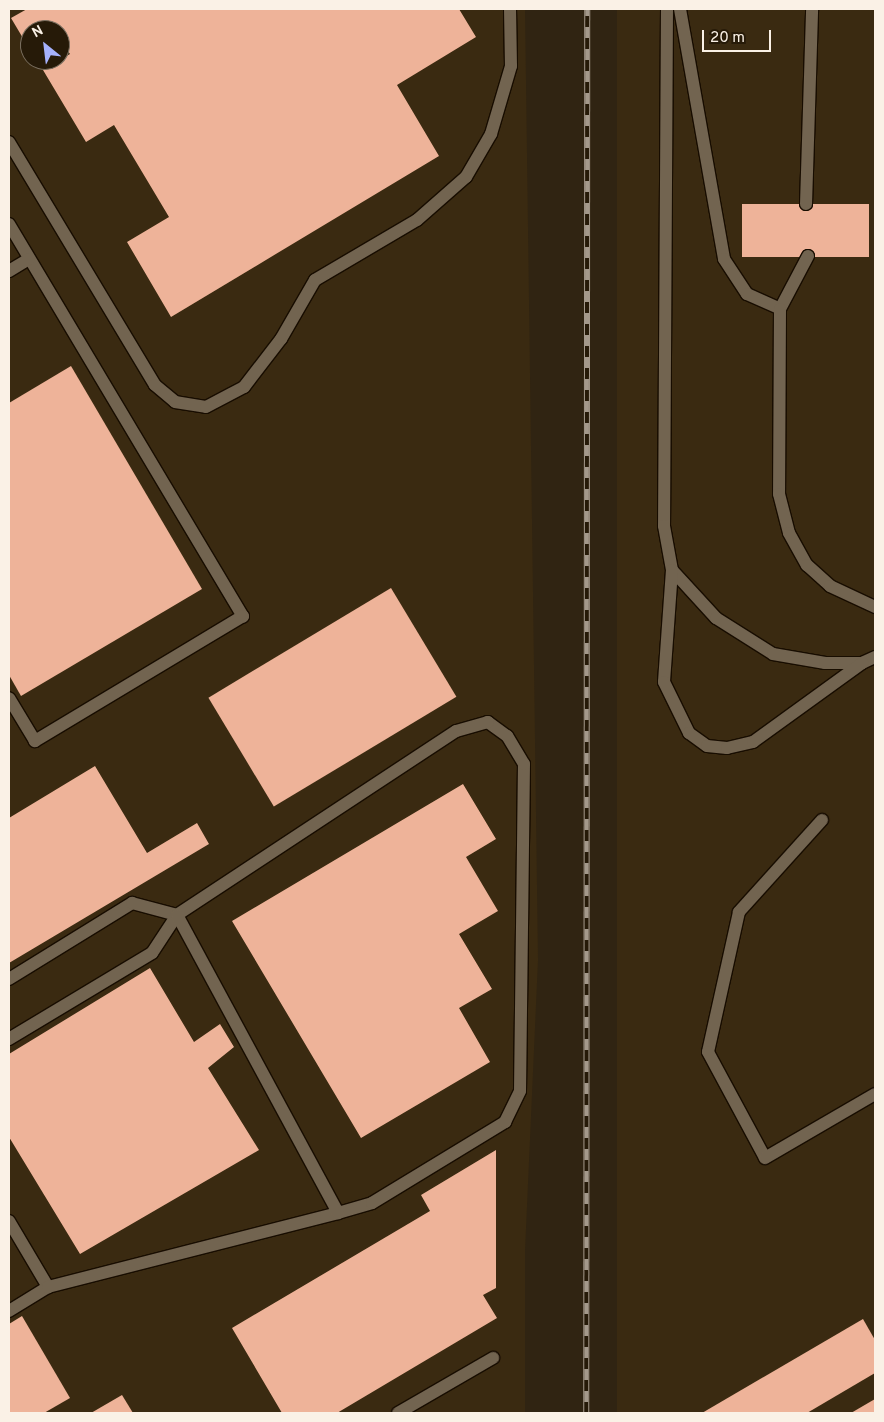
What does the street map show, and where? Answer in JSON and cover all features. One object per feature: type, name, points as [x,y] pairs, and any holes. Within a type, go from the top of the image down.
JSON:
[{"type":"lane","points":[[9,142],[156,385],[174,402],[206,406],[244,387],[281,339],[315,280],[417,220],[470,171],[491,134],[511,66],[510,9]]},
{"type":"lane","points":[[667,9],[664,526],[672,570],[664,682],[689,733],[706,746],[727,748],[753,742],[862,663],[875,657]]},
{"type":"lane","points":[[680,9],[724,259],[747,294],[780,309]]},
{"type":"lane","points":[[806,204],[812,9]]},
{"type":"lane","points":[[9,224],[243,616],[35,741],[9,698]]},
{"type":"lane","points":[[808,256],[780,309],[779,494],[789,533],[807,565],[824,580],[875,607]]},
{"type":"lane","points":[[9,271],[29,259]]},
{"type":"lane","points":[[672,570],[716,618],[773,654],[862,663]]},
{"type":"lane","points":[[9,1040],[152,954],[177,915],[456,731],[488,722],[507,736],[524,764],[520,1091],[505,1122],[372,1203],[48,1287],[9,1311]]},
{"type":"lane","points":[[822,820],[739,912],[708,1052],[765,1158],[875,1094]]},
{"type":"lane","points":[[9,979],[132,903],[177,915],[338,1213]]},
{"type":"lane","points":[[9,1221],[48,1287]]},
{"type":"lane","points":[[398,1413],[492,1358]]},
{"type":"shaded area","points":[[9,9],[525,9],[538,960],[525,1251],[525,1413],[9,1413]]},
{"type":"shaded area","points":[[617,9],[875,9],[875,1413],[617,1413]]},
{"type":"building","points":[[27,9],[459,9],[476,37],[397,85],[439,156],[171,317],[127,242],[169,217],[114,125],[86,142],[43,70],[70,70],[70,20],[20,20],[20,33],[11,18]]},
{"type":"building","points":[[742,204],[869,204],[869,257],[742,257]]},
{"type":"building","points":[[71,366],[202,589],[21,696],[9,675],[9,403]]},
{"type":"building","points":[[391,588],[456,697],[274,807],[208,698]]},
{"type":"building","points":[[95,766],[147,853],[197,823],[209,844],[9,963],[9,818]]},
{"type":"building","points":[[463,784],[496,839],[466,857],[498,911],[459,934],[492,989],[459,1008],[490,1062],[361,1138],[232,921]]},
{"type":"building","points":[[150,968],[194,1042],[220,1024],[234,1047],[208,1068],[259,1150],[80,1254],[9,1137],[9,1054]]},
{"type":"building","points":[[496,1150],[496,1288],[483,1295],[497,1318],[337,1413],[282,1413],[232,1328],[430,1211],[421,1195]]},
{"type":"building","points":[[22,1316],[70,1398],[44,1413],[9,1413],[9,1324]]},
{"type":"building","points":[[863,1319],[875,1340],[875,1373],[807,1413],[702,1413]]},
{"type":"building","points":[[122,1395],[133,1413],[91,1413]]},
{"type":"building","points":[[875,1399],[875,1413],[851,1413]]},
{"type":"railway","points":[[586,1413],[587,9]]}]
